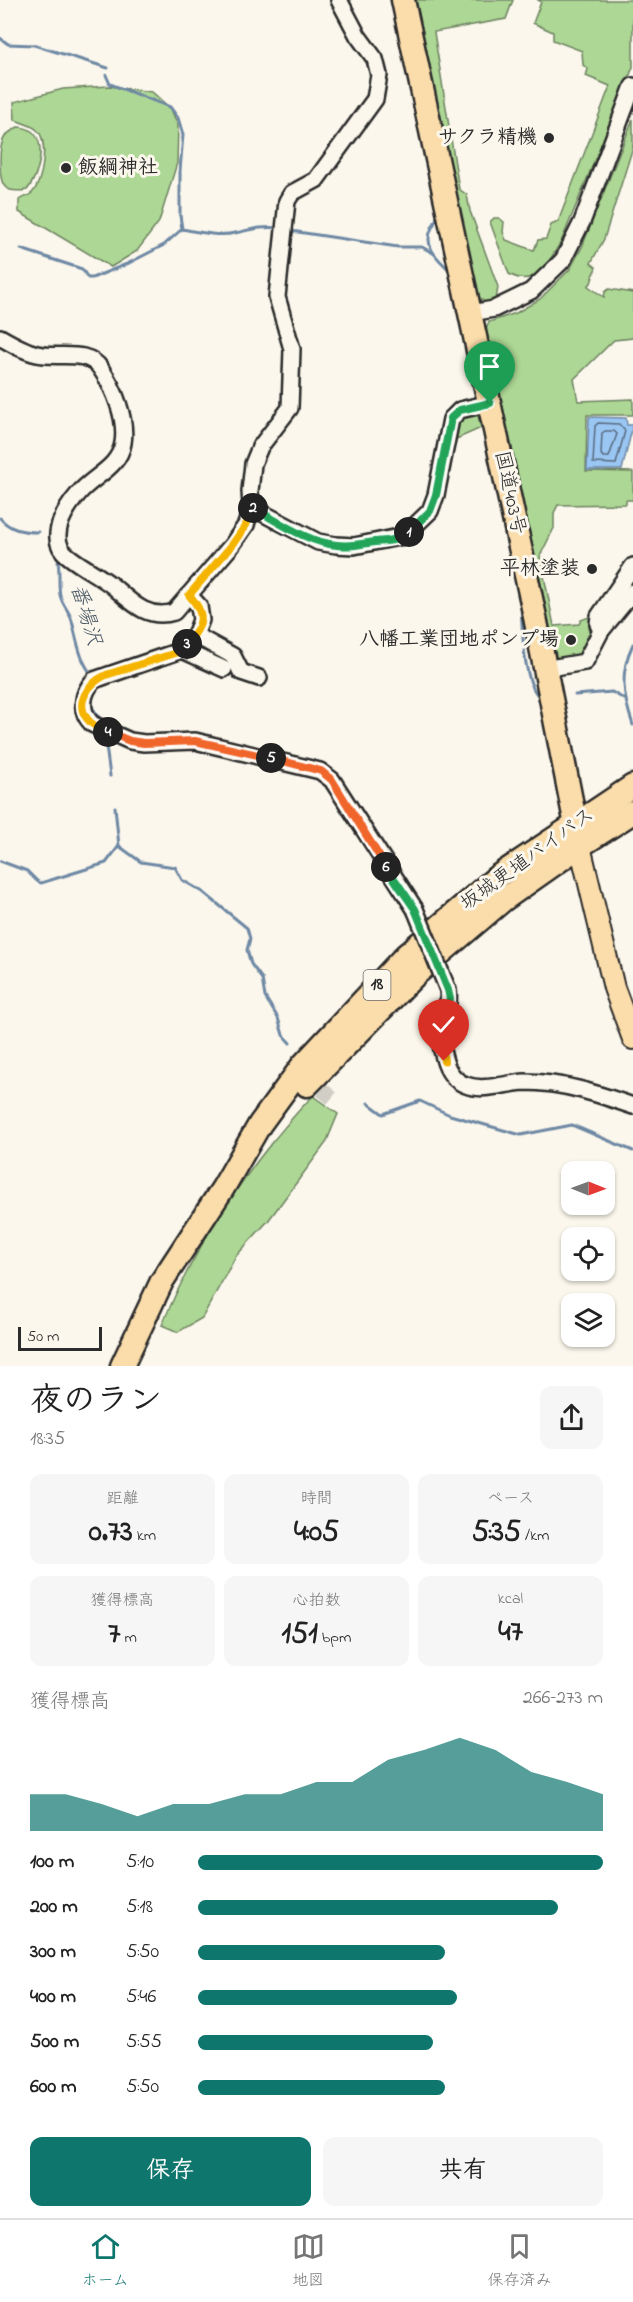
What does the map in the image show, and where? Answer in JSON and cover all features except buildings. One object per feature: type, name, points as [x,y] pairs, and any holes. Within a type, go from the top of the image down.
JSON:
[{"type":"highway","name":"国道403号","points":[[403,0],[471,313],[482,405],[544,669],[577,835]]},
{"type":"highway","name":"坂城更埴バイパス","points":[[577,835],[632,786]]},
{"type":"highway","name":"坂城更埴バイパス","points":[[122,1366],[162,1281],[223,1188],[260,1124],[303,1065],[406,955],[497,877],[577,835],[633,812]]},
{"type":"main road","points":[[577,835],[614,988],[633,1039]]},
{"type":"street","points":[[0,337],[24,350],[40,355],[86,357],[95,362],[108,380],[121,413],[123,443],[118,456],[107,470],[79,492],[60,524],[58,533],[63,550],[113,586],[134,607],[164,615],[174,612],[232,545],[246,525],[251,507],[253,464],[260,447],[290,408],[292,349],[277,297],[287,201],[291,193],[316,180],[375,99],[379,75],[375,59],[358,36],[339,0]]},
{"type":"street","points":[[471,313],[494,309],[531,291],[562,260],[582,222],[633,86]]},
{"type":"street","points":[[251,507],[318,542],[354,546],[404,537],[430,511],[436,495],[451,418],[460,410],[482,405]]},
{"type":"street","points":[[601,631],[598,624],[599,616],[633,566]]},
{"type":"street","points":[[544,669],[585,662],[601,631],[633,592]]},
{"type":"street","points":[[189,595],[200,606],[201,621],[195,635],[182,651],[94,680],[85,694],[84,708],[88,720],[130,741],[144,743],[202,742],[321,771],[332,780],[415,909],[448,990],[450,999],[441,1028],[441,1045],[444,1061],[454,1079],[466,1086],[478,1088],[524,1082],[556,1084],[633,1106]]},
{"type":"street","points":[[195,635],[233,656],[241,672],[259,678]]},
{"type":"street","points":[[182,651],[224,669]]},
{"type":"green space","points":[[416,0],[513,0],[506,19],[434,32],[459,189],[467,195],[470,211],[498,287],[496,300],[485,303],[478,296]]},
{"type":"green space","points":[[538,0],[633,0],[633,67],[561,242],[540,272],[526,278],[518,278],[509,274],[490,222],[494,218],[499,218],[504,222],[503,232],[506,240],[530,249],[534,250],[538,240],[546,239],[551,225],[558,222],[610,86],[586,76],[588,69],[583,65],[582,51],[553,40],[553,32],[533,23],[541,2]]},
{"type":"green space","points":[[109,86],[152,92],[171,109],[178,126],[177,163],[159,222],[137,251],[111,267],[19,212],[19,200],[36,188],[42,171],[44,152],[41,135],[37,130],[15,120],[14,102],[63,89]]},
{"type":"green space","points":[[633,119],[633,147],[604,239],[591,263],[596,267],[588,286],[604,297],[605,292],[609,289],[633,293],[633,338],[614,340],[574,379],[578,401],[633,399],[633,415],[587,415],[586,471],[633,472],[633,500],[626,500],[626,504],[558,505],[554,513],[554,528],[540,556],[554,626],[579,624],[581,620],[589,617],[593,619],[589,624],[590,642],[582,656],[557,660],[486,329],[489,322],[516,313],[540,299],[570,269],[582,247]]},
{"type":"green space","points":[[18,127],[28,129],[35,135],[40,152],[36,173],[27,190],[13,191],[4,186],[2,182],[1,149],[6,135]]},
{"type":"green space","points":[[477,412],[481,428],[452,441],[459,421]]},
{"type":"green space","points":[[313,1096],[338,1114],[326,1143],[268,1221],[236,1256],[202,1318],[178,1332],[162,1325],[185,1276],[225,1206],[273,1141]]},
{"type":"water","points":[[589,417],[626,418],[627,425],[633,425],[622,470],[587,470]]},
{"type":"waterway","points":[[391,0],[394,10]]},
{"type":"waterway","points":[[0,38],[8,44],[34,45],[108,68]]},
{"type":"waterway","points":[[106,75],[110,84],[170,107],[178,118],[183,135],[180,171],[182,229],[208,234],[229,234],[262,228],[279,228]]},
{"type":"waterway","points":[[437,213],[429,242],[437,258],[450,271]]},
{"type":"waterway","points":[[21,249],[82,269],[88,278],[92,278],[127,264],[164,245],[182,229]]},
{"type":"waterway","points":[[291,231],[398,247],[422,247],[433,253]]},
{"type":"waterway","points":[[474,386],[477,400]]},
{"type":"waterway","name":"番場沢","points":[[0,518],[17,529],[38,532]]},
{"type":"waterway","name":"番場沢","points":[[58,561],[61,599],[71,618],[81,656],[92,675]]},
{"type":"waterway","points":[[521,603],[527,668],[534,691],[540,697]]},
{"type":"waterway","points":[[633,644],[624,675],[625,694],[633,725]]},
{"type":"waterway","points":[[575,695],[612,692],[624,699]]},
{"type":"waterway","name":"番場沢","points":[[92,695],[92,707],[101,720]]},
{"type":"waterway","name":"番場沢","points":[[106,746],[110,776]]},
{"type":"waterway","name":"番場沢","points":[[115,807],[119,846]]},
{"type":"waterway","points":[[119,846],[141,862],[175,867],[182,880],[203,892],[247,928],[250,939],[247,950],[251,964],[262,979],[265,997],[278,1018],[283,1035],[290,1043]]},
{"type":"waterway","points":[[0,861],[27,871],[41,883],[106,863],[119,846]]},
{"type":"waterway","points":[[368,1103],[383,1114],[420,1101],[450,1115],[521,1135],[572,1125],[633,1151]]},
{"type":"tunnel","points":[[304,1075],[332,1098]]},
{"type":"place","name":"サクラ精機","points":[[549,138]]},
{"type":"place","name":"飯綱神社","points":[[66,168]]},
{"type":"place","name":"平林塗装","points":[[592,569]]},
{"type":"place","name":"八幡工業団地ポンプ場","points":[[571,640]]},
{"type":"route","points":[[444,1061],[441,1028],[450,999],[448,990],[415,909],[380,858],[332,780],[321,771],[209,743],[130,741],[92,724],[85,714],[84,702],[87,688],[94,680],[169,653],[182,651],[195,635],[201,621],[200,606],[189,595],[232,545],[246,525],[251,507],[318,542],[354,546],[404,537],[430,511],[436,495],[451,418],[460,410],[490,403]]}]
